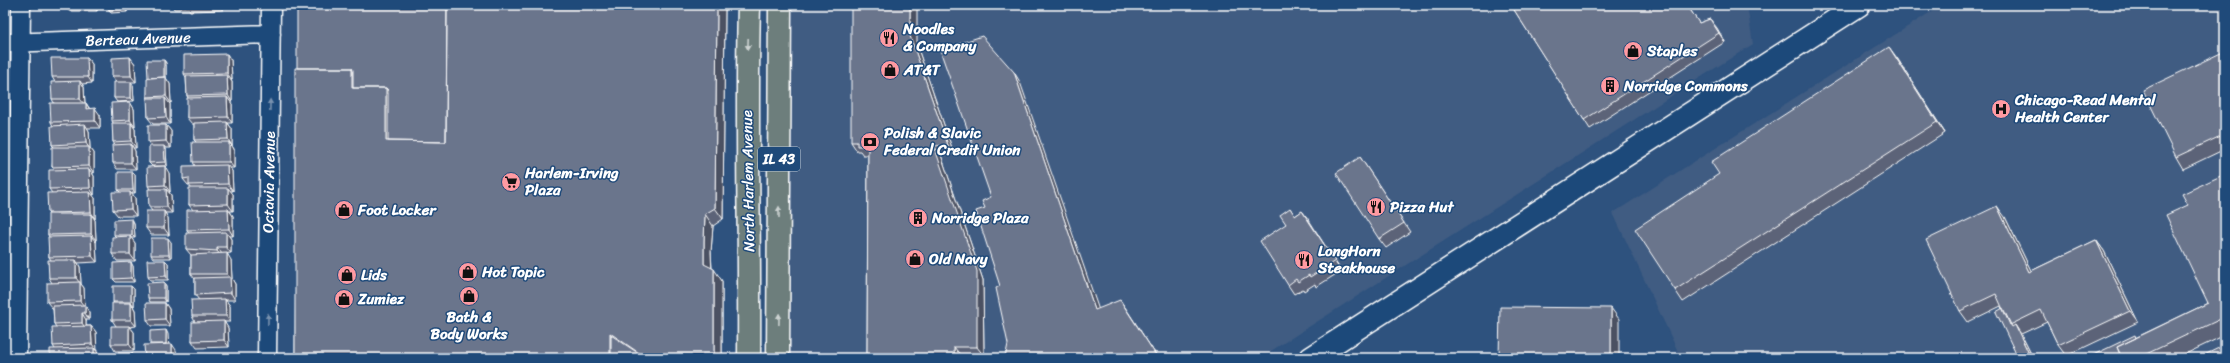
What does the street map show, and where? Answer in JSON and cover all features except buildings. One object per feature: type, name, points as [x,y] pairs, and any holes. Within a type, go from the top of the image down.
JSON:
[{"type":"main road","name":"North Harlem Avenue","points":[[749,5],[747,94],[750,239],[749,358]]},
{"type":"main road","name":"North Harlem Avenue","points":[[778,358],[780,5]]},
{"type":"main road","points":[[1311,358],[1859,5]]},
{"type":"street","points":[[17,358],[13,43],[22,5]]},
{"type":"street","name":"Octavia Avenue","points":[[267,358],[271,5]]},
{"type":"street","name":"Berteau Avenue","points":[[13,43],[271,34]]},
{"type":"shaded area","name":"Norridge Commons","points":[[787,5],[1747,5],[1753,44],[1260,358],[786,358]]},
{"type":"shaded area","name":"Chicago-Read Mental Health Center","points":[[1942,5],[2225,5],[2225,358],[1681,358],[1613,213]]},
{"type":"place","name":"Noodles & Company","points":[[889,38]]},
{"type":"place","name":"Staples","points":[[1633,51]]},
{"type":"place","name":"AT&T","points":[[890,70]]},
{"type":"place","name":"Norridge Commons","points":[[1610,86]]},
{"type":"place","name":"Chicago-Read Mental Health Center","points":[[2001,109]]},
{"type":"place","name":"Polish & Slavic Federal Credit Union","points":[[870,142]]},
{"type":"place","name":"Harlem-Irving Plaza","points":[[511,182]]},
{"type":"place","name":"Pizza Hut","points":[[1376,207]]},
{"type":"place","name":"Foot Locker","points":[[344,210]]},
{"type":"place","name":"Norridge Plaza","points":[[918,218]]},
{"type":"place","name":"Old Navy","points":[[915,259]]},
{"type":"place","name":"LongHorn Steakhouse","points":[[1304,260]]},
{"type":"place","name":"Hot Topic","points":[[468,272]]},
{"type":"place","name":"Lids","points":[[347,275]]},
{"type":"place","name":"Bath & Body Works","points":[[469,296]]},
{"type":"place","name":"Zumiez","points":[[344,299]]}]
